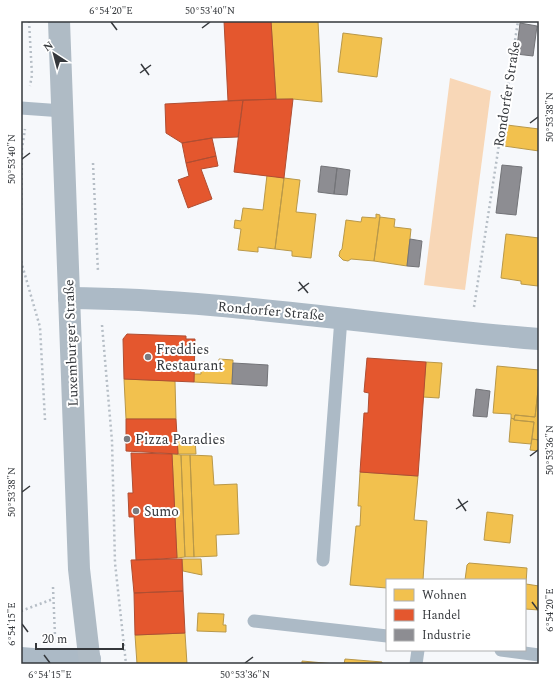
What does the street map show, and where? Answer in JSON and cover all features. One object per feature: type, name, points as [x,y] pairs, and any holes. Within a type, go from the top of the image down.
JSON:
[{"type":"main road","name":"Luxemburger Straße","points":[[59,21],[79,569],[90,662]]},
{"type":"street","name":"Rondorfer Straße","points":[[69,298],[144,299],[341,318],[471,334],[539,339]]},
{"type":"street","points":[[21,658],[56,662],[90,662]]},
{"type":"lane","points":[[21,108],[63,111]]},
{"type":"lane","points":[[322,560],[341,318]]},
{"type":"lane","points":[[254,621],[386,636]]},
{"type":"lane","points":[[416,664],[418,651]]},
{"type":"lane","points":[[509,651],[539,655]]},
{"type":"path","name":"Rondorfer Straße","points":[[471,334],[475,298],[518,21]]},
{"type":"path","points":[[21,261],[40,327],[45,423]]},
{"type":"path","points":[[99,298],[112,440],[115,563],[126,664]]},
{"type":"path","points":[[52,580],[56,662]]},
{"type":"path","points":[[21,611],[53,599]]},
{"type":"shaded area","points":[[450,78],[491,91],[465,290],[424,285]]},
{"type":"building: Wohnen","points":[[271,21],[318,21],[322,102],[276,99]]},
{"type":"building: Wohnen","points":[[343,33],[382,38],[377,77],[338,72]]},
{"type":"building: Wohnen","points":[[507,125],[539,129],[539,151],[504,146]]},
{"type":"building: Wohnen","points":[[267,175],[284,178],[275,249],[258,247],[258,252],[238,250],[241,229],[234,228],[235,220],[241,221],[243,208],[263,210]]},
{"type":"building: Wohnen","points":[[284,178],[300,180],[296,212],[316,214],[311,258],[292,256],[292,251],[275,249]]},
{"type":"building: Wohnen","points":[[376,214],[380,215],[374,261],[351,259],[348,261],[343,260],[339,256],[342,249],[346,220],[361,222],[362,217],[376,218]]},
{"type":"building: Wohnen","points":[[380,217],[395,219],[394,227],[411,229],[407,266],[374,261]]},
{"type":"building: Wohnen","points":[[506,234],[539,238],[538,286],[521,284],[521,281],[501,278]]},
{"type":"building: Wohnen","points":[[219,359],[233,360],[232,384],[194,382],[194,374],[201,374],[201,362],[219,363]]},
{"type":"building: Wohnen","points":[[426,362],[442,363],[439,398],[423,397]]},
{"type":"building: Wohnen","points":[[497,366],[539,370],[535,417],[515,415],[514,419],[511,418],[511,414],[493,413]]},
{"type":"building: Wohnen","points":[[124,379],[175,381],[176,419],[126,419]]},
{"type":"building: Wohnen","points":[[539,381],[539,440],[532,439],[534,422],[514,420],[515,415],[535,417]]},
{"type":"building: Wohnen","points":[[511,418],[514,420],[534,422],[531,444],[509,442]]},
{"type":"building: Wohnen","points":[[180,437],[195,439],[196,454],[178,454],[177,439]]},
{"type":"building: Wohnen","points":[[532,439],[539,440],[539,451],[530,450]]},
{"type":"building: Wohnen","points":[[172,454],[181,455],[185,557],[177,558]]},
{"type":"building: Wohnen","points":[[181,455],[190,455],[194,557],[185,557]]},
{"type":"building: Wohnen","points":[[190,455],[212,456],[214,485],[237,484],[239,534],[216,535],[217,556],[194,557]]},
{"type":"building: Wohnen","points":[[360,472],[418,476],[414,520],[427,521],[423,579],[386,579],[386,588],[350,585],[356,526],[360,526],[361,506],[358,506]]},
{"type":"building: Wohnen","points":[[487,512],[513,515],[510,543],[484,540]]},
{"type":"building: Wohnen","points":[[182,559],[201,559],[202,575],[183,571]]},
{"type":"building: Wohnen","points":[[469,563],[527,568],[526,584],[526,579],[465,579],[467,565]]},
{"type":"building: Wohnen","points":[[526,584],[539,586],[539,610],[526,609]]},
{"type":"building: Wohnen","points":[[198,613],[224,614],[223,625],[226,625],[226,632],[197,631]]},
{"type":"building: Wohnen","points":[[185,633],[187,664],[137,664],[135,635]]},
{"type":"building: Wohnen","points":[[345,659],[382,662],[382,664],[344,664]]},
{"type":"building: Wohnen","points":[[302,661],[335,664],[302,664]]},
{"type":"building: Handel","points":[[224,21],[271,21],[276,99],[228,101]]},
{"type":"building: Handel","points":[[293,99],[284,178],[234,172],[243,100]]},
{"type":"building: Handel","points":[[243,100],[238,137],[212,138],[182,143],[166,133],[165,104]]},
{"type":"building: Handel","points":[[212,138],[216,156],[186,163],[182,143]]},
{"type":"building: Handel","points":[[216,156],[218,166],[201,169],[212,199],[188,208],[178,180],[189,176],[186,163]]},
{"type":"building: Handel","points":[[127,334],[186,336],[186,339],[195,339],[194,382],[124,379],[123,339]]},
{"type":"building: Handel","points":[[367,358],[426,362],[418,476],[360,472],[364,413],[368,413],[369,393],[364,392]]},
{"type":"building: Handel","points":[[126,419],[176,419],[178,454],[126,451]]},
{"type":"building: Handel","points":[[131,453],[172,454],[177,558],[136,560],[134,517],[129,517],[128,493],[133,493]]},
{"type":"building: Handel","points":[[182,559],[183,591],[134,593],[131,560]]},
{"type":"building: Handel","points":[[183,591],[185,633],[135,635],[134,593]]},
{"type":"building: Industrie","points":[[520,23],[537,26],[533,56],[516,54]]},
{"type":"building: Industrie","points":[[502,165],[522,167],[516,215],[496,213]]},
{"type":"building: Industrie","points":[[321,166],[337,168],[334,194],[318,192]]},
{"type":"building: Industrie","points":[[337,168],[350,170],[347,195],[334,194]]},
{"type":"building: Industrie","points":[[410,239],[422,241],[419,267],[407,266]]},
{"type":"building: Industrie","points":[[233,363],[268,365],[267,386],[232,384]]},
{"type":"building: Industrie","points":[[476,389],[490,391],[487,417],[473,416]]},
{"type":"place","name":"Freddies Restaurant","points":[[148,357]]},
{"type":"place","name":"Pizza Paradies","points":[[127,439]]},
{"type":"place","name":"Sumo","points":[[136,511]]}]
